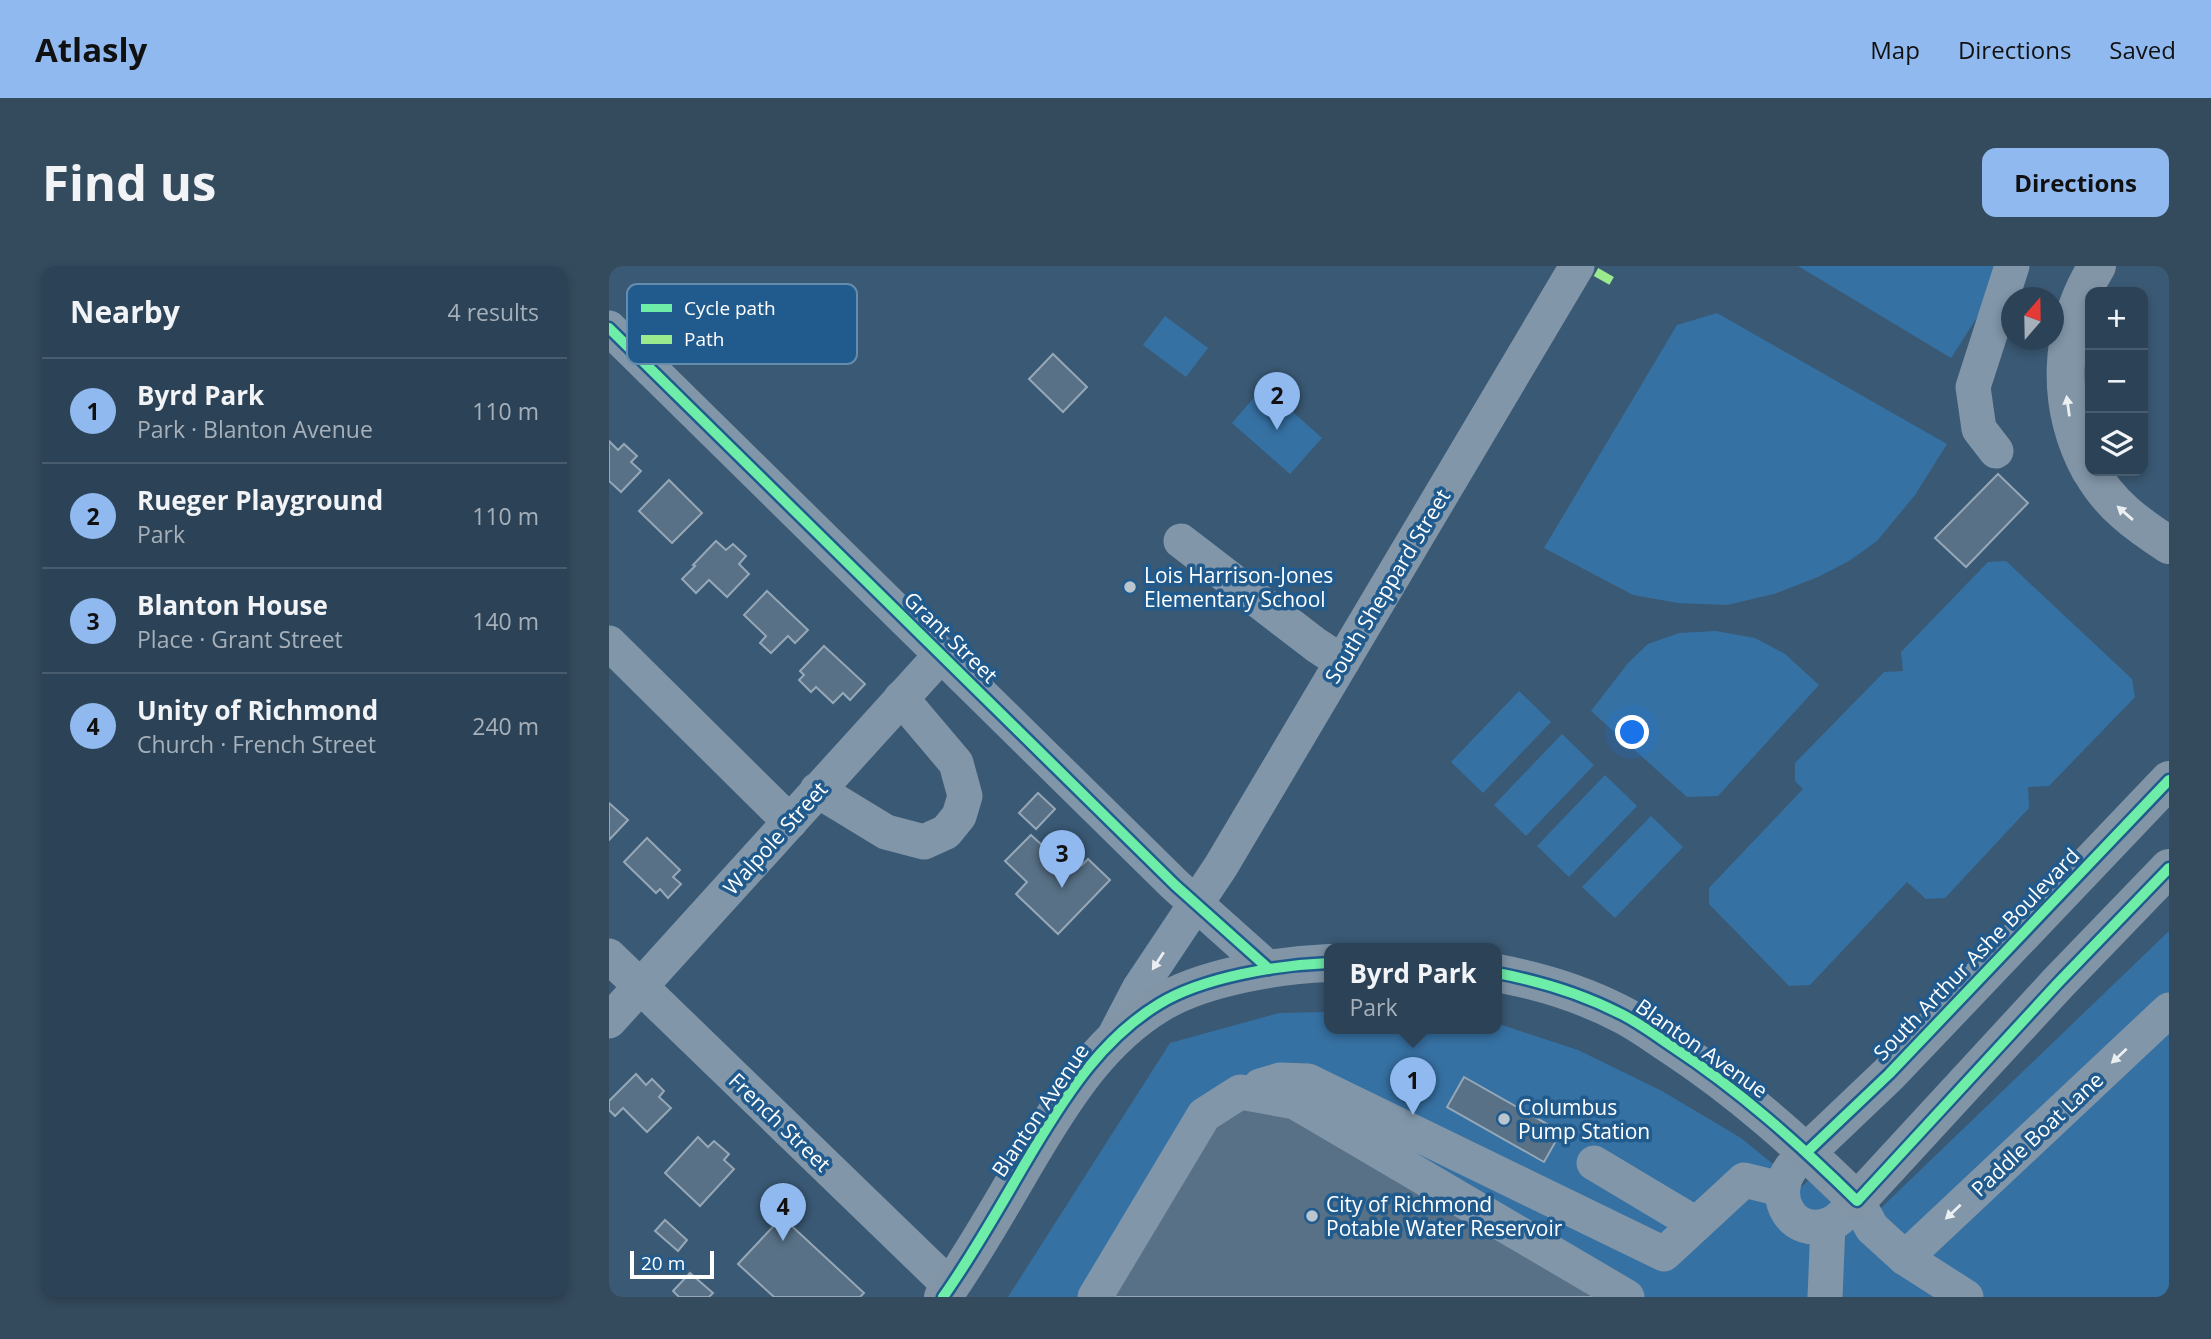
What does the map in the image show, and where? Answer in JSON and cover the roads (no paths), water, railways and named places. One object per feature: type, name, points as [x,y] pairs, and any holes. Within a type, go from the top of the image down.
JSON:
[{"type":"main road","points":[[2085,461],[2069,417],[2064,381],[2066,347],[2076,310],[2087,282],[2097,266]]},
{"type":"main road","points":[[2094,476],[2117,507],[2169,545]]},
{"type":"main road","name":"South Arthur Ashe Boulevard","points":[[1807,1152],[1889,1074],[2169,780]]},
{"type":"main road","points":[[1857,1201],[2058,983],[2169,868]]},
{"type":"main road","name":"Blanton Avenue","points":[[947,1292],[1070,1091],[1114,1037],[1161,1003],[1210,982],[1269,969],[1324,964]]},
{"type":"main road","name":"Blanton Avenue","points":[[1502,974],[1574,994],[1629,1018],[1721,1079],[1807,1152],[1857,1201]]},
{"type":"street","name":"South Sheppard Street","points":[[1195,904],[1221,866],[1577,266]]},
{"type":"street","points":[[1996,451],[1979,429],[1973,387],[2012,266]]},
{"type":"street","name":"Grant Street","points":[[614,345],[627,357]]},
{"type":"street","name":"Grant Street","points":[[634,364],[941,655],[1195,904],[1269,969]]},
{"type":"street","points":[[1181,541],[1316,646],[1342,662]]},
{"type":"street","points":[[609,643],[790,822]]},
{"type":"street","name":"Walpole Street","points":[[609,1021],[941,655]]},
{"type":"street","points":[[817,790],[886,832],[924,842],[946,832],[959,816],[965,796],[955,763],[901,698]]},
{"type":"street","name":"Blanton Avenue","points":[[1114,1037],[1139,989],[1195,904]]},
{"type":"street","name":"French Street","points":[[609,956],[947,1292]]},
{"type":"street","name":"Paddle Boat Lane","points":[[1905,1258],[2169,1010]]},
{"type":"street","points":[[1094,1297],[1203,1115],[1240,1092],[1280,1080],[1308,1081],[1664,1254],[1744,1180],[1781,1189]]},
{"type":"street","points":[[1240,1092],[1295,1102],[1627,1297]]},
{"type":"street","points":[[1807,1152],[1784,1177],[1781,1189],[1782,1201],[1795,1220],[1817,1227],[1828,1225],[1838,1220],[1857,1201],[1873,1228],[1905,1258],[1966,1297]]},
{"type":"street","points":[[1594,1163],[1696,1224]]},
{"type":"street","points":[[1825,1297],[1828,1225]]},
{"type":"place","name":"Rueger Playground","points":[[1277,430]]},
{"type":"place","name":"Lois Harrison-Jones Elementary School","points":[[1130,587]]},
{"type":"place","name":"Blanton House","points":[[1062,888]]},
{"type":"place","name":"Byrd Park","points":[[1413,1115]]},
{"type":"place","name":"Columbus Pump Station","points":[[1504,1119]]},
{"type":"place","name":"City of Richmond Potable Water Reservoir","points":[[1312,1216]]},
{"type":"place","name":"Unity of Richmond","points":[[783,1241]]}]
